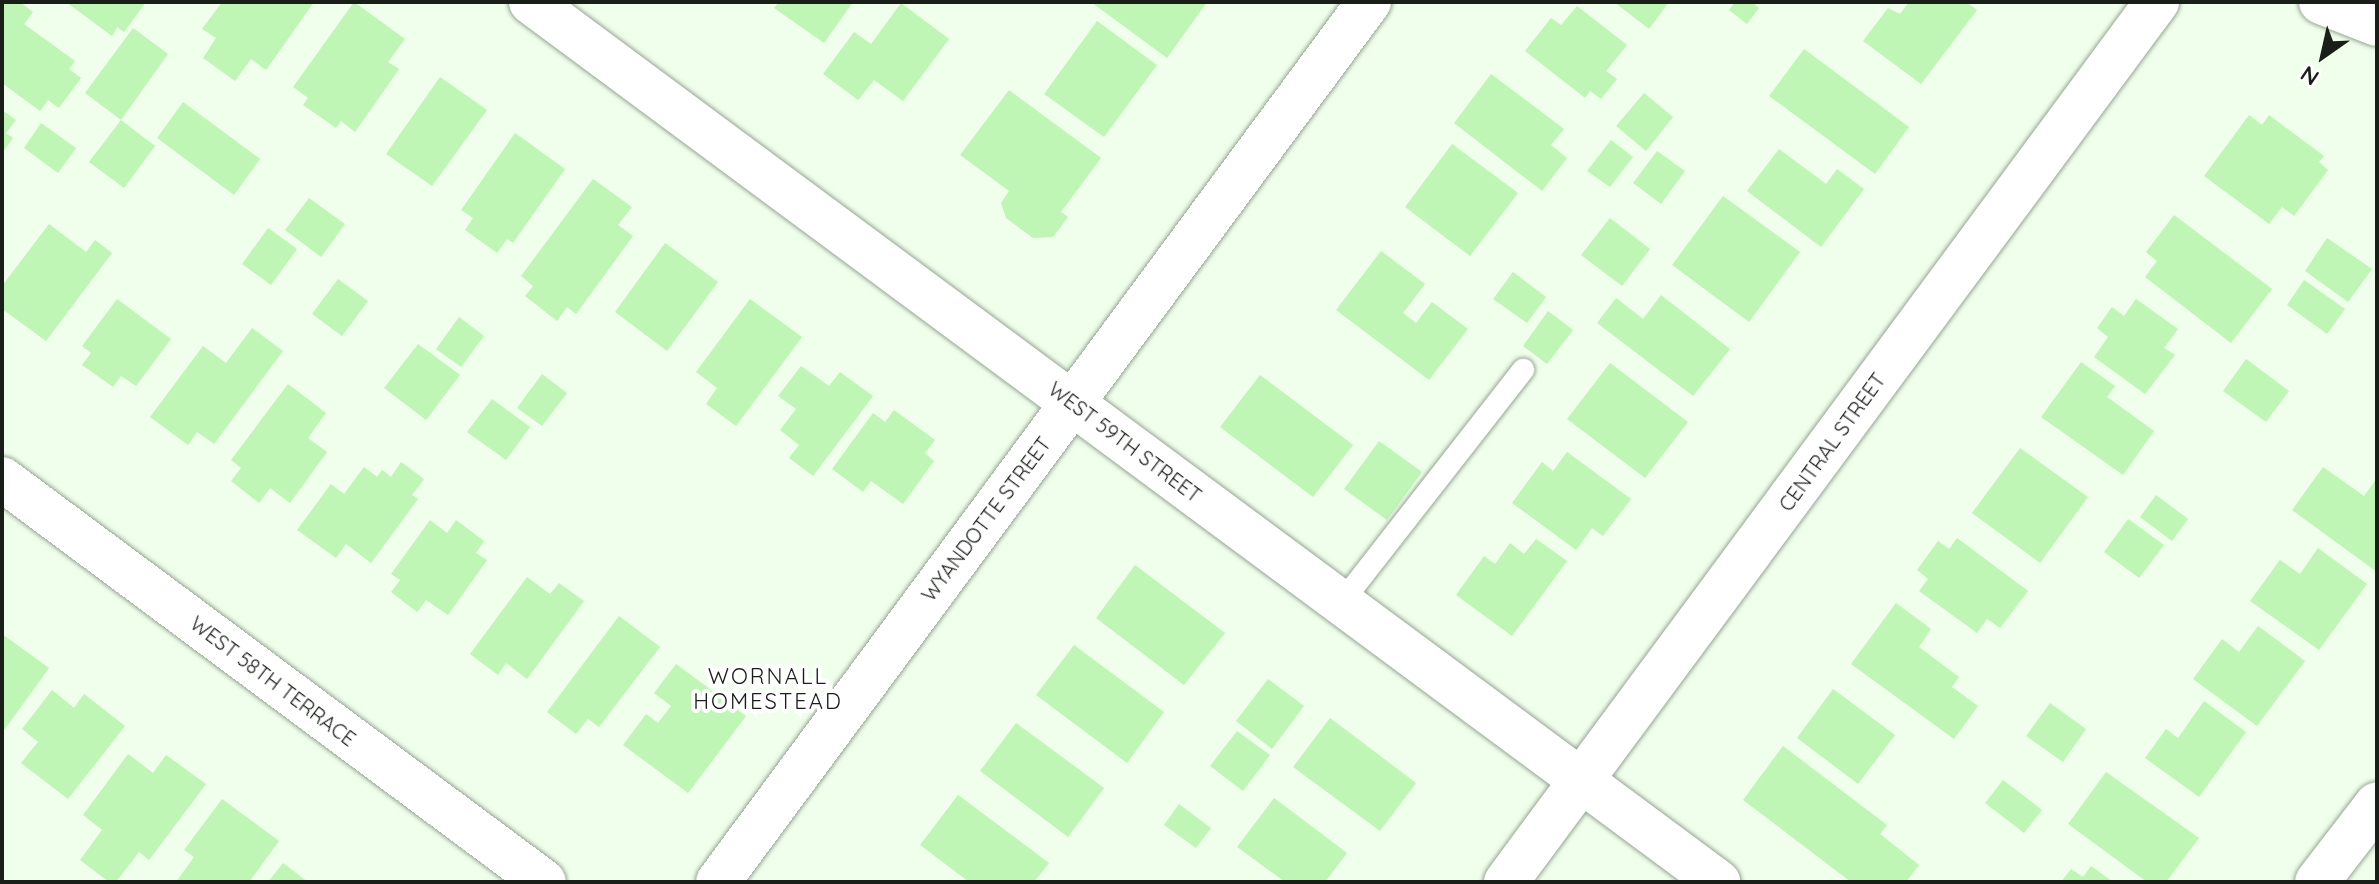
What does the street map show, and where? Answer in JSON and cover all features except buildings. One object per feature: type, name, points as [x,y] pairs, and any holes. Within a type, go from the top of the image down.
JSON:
[{"type":"street","name":"WEST 59TH STREET","points":[[531,2],[1718,882]]},
{"type":"street","name":"WYANDOTTE STREET","points":[[718,882],[1369,2]]},
{"type":"street","name":"CENTRAL STREET","points":[[1506,882],[2157,2]]},
{"type":"street","points":[[2321,2],[2377,24]]},
{"type":"street","name":"WEST 58TH TERRACE","points":[[2,479],[544,882]]},
{"type":"street","points":[[2317,882],[2377,804]]},
{"type":"lane","points":[[1341,603],[1523,370]]},
{"type":"district","name":"WORNALL HOMESTEAD","points":[[768,688]]}]
